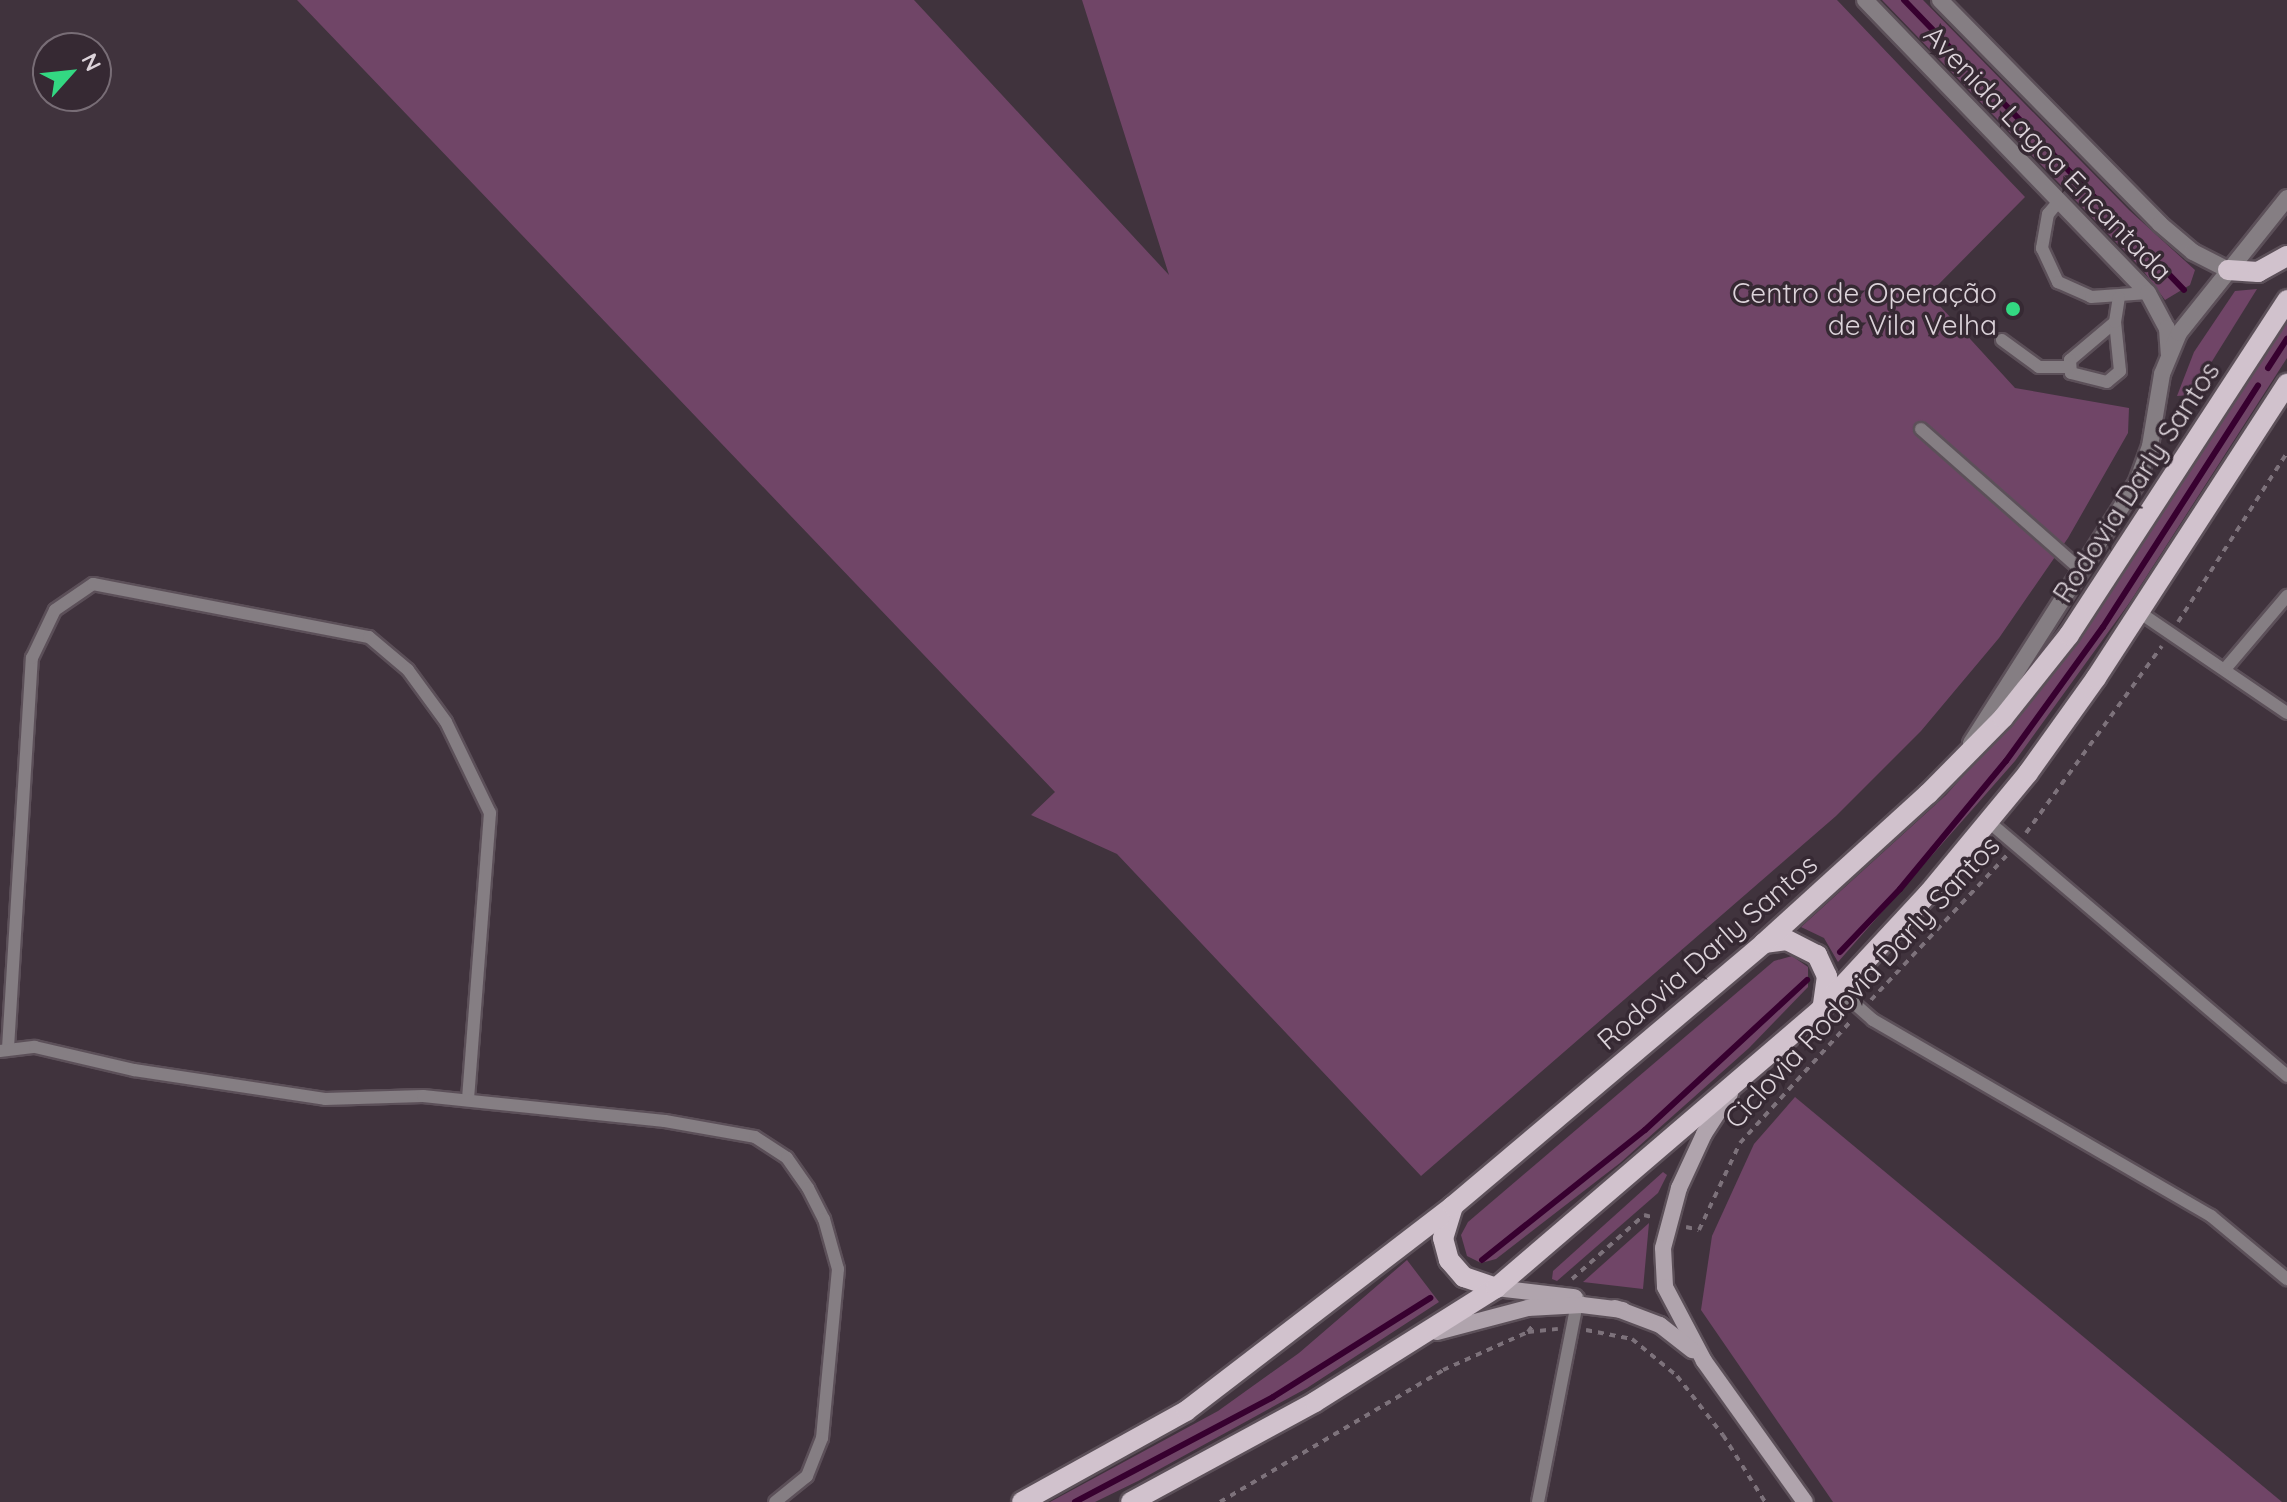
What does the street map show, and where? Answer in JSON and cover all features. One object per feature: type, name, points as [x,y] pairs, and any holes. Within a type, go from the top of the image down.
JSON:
[{"type":"main road","points":[[2228,270],[2258,272],[2287,256]]},
{"type":"main road","name":"Rodovia Darly Santos","points":[[1022,1502],[1186,1411],[1453,1206],[1764,943],[1953,770],[2069,635],[2287,300]]},
{"type":"main road","points":[[1131,1502],[1259,1434],[1496,1288],[1736,1086],[1821,1009],[1989,822],[2139,612],[2287,384]]},
{"type":"main road","points":[[1764,943],[1798,942],[1817,955],[1828,987],[1821,1009]]},
{"type":"main road","points":[[1736,1086],[1691,1159],[1668,1222],[1663,1248],[1665,1287],[1704,1361],[1805,1502]]},
{"type":"main road","points":[[1453,1206],[1443,1238],[1449,1260],[1464,1277],[1550,1300],[1623,1310],[1660,1325],[1704,1361]]},
{"type":"main road","points":[[1394,1352],[1475,1319],[1550,1300]]},
{"type":"street","name":"Avenida Lagoa Encantada","points":[[1865,0],[2148,293],[2167,328],[2169,354]]},
{"type":"street","name":"Avenida Lagoa Encantada","points":[[1940,0],[2160,224],[2193,252],[2228,270]]},
{"type":"street","points":[[1953,770],[2145,465],[2169,354],[2228,270],[2287,198]]},
{"type":"lane","points":[[2059,201],[2043,229],[2047,266],[2072,292],[2119,297],[2148,293]]},
{"type":"lane","points":[[2068,367],[2071,373],[2107,382],[2120,371],[2115,322],[2119,297]]},
{"type":"lane","points":[[2002,340],[2039,367],[2068,367],[2115,322]]},
{"type":"lane","points":[[1921,429],[2081,570]]},
{"type":"lane","points":[[468,1100],[490,813],[446,722],[408,670],[369,637],[93,584],[55,610],[32,658],[4,1049],[35,1047],[134,1070],[310,1098],[423,1096],[755,1137],[787,1158],[824,1219],[838,1269],[822,1438],[807,1476],[775,1502]]},
{"type":"lane","points":[[2225,669],[2287,596]]},
{"type":"lane","points":[[2139,612],[2287,713]]},
{"type":"lane","points":[[1989,822],[2287,1076]]},
{"type":"lane","points":[[1839,990],[1861,1010],[2211,1216],[2287,1279]]},
{"type":"lane","points":[[1538,1502],[1575,1329],[1577,1302]]},
{"type":"path","name":"Ciclovia Rodovia Darly Santos","points":[[1528,1332],[1550,1300],[1644,1215],[1699,1230],[1716,1185],[1748,1132],[2016,844],[2096,743],[2287,453]]},
{"type":"path","points":[[1220,1502],[1443,1370],[1528,1332],[1575,1329],[1632,1339],[1677,1376],[1723,1435],[1765,1502]]},
{"type":"shaded area","points":[[297,0],[914,0],[1169,275],[1082,0],[1837,0],[2025,197],[1929,294],[2015,388],[2129,408],[2128,433],[2068,538],[1999,638],[1921,731],[1836,816],[1421,1176],[1117,854],[1031,815],[1055,792]]},
{"type":"shaded area","points":[[1882,0],[1923,0],[2129,210],[2195,270],[2190,285],[2165,300],[2142,269]]},
{"type":"shaded area","points":[[2257,289],[2191,395],[2177,396],[2194,352],[2235,291]]},
{"type":"shaded area","points":[[2287,319],[2287,358],[2130,602],[2015,761],[1838,962],[1824,938],[1801,927],[1946,795],[2040,690],[2112,591]]},
{"type":"shaded area","points":[[1792,956],[1808,967],[1808,987],[1749,1048],[1620,1163],[1496,1259],[1481,1263],[1467,1256],[1461,1235],[1468,1222],[1774,961]]},
{"type":"shaded area","points":[[1795,1097],[2282,1502],[1833,1502],[1701,1310],[1712,1236],[1754,1144]]},
{"type":"shaded area","points":[[1663,1172],[1667,1175],[1658,1193],[1557,1281],[1552,1279],[1553,1271]]},
{"type":"shaded area","points":[[1649,1223],[1643,1289],[1583,1282]]},
{"type":"shaded area","points":[[1407,1260],[1439,1302],[1307,1388],[1138,1481],[1095,1502],[1050,1502],[1218,1411],[1299,1353]]},
{"type":"waterway","points":[[1904,0],[2184,290]]},
{"type":"waterway","points":[[2268,368],[2287,339]]},
{"type":"waterway","points":[[1840,952],[1900,889],[2006,761],[2103,627],[2258,386]]},
{"type":"waterway","points":[[1482,1260],[1645,1130],[1807,980]]},
{"type":"waterway","points":[[1075,1502],[1273,1397],[1430,1298]]},
{"type":"place","name":"Centro de Operação de Vila Velha","points":[[2013,309]]}]
